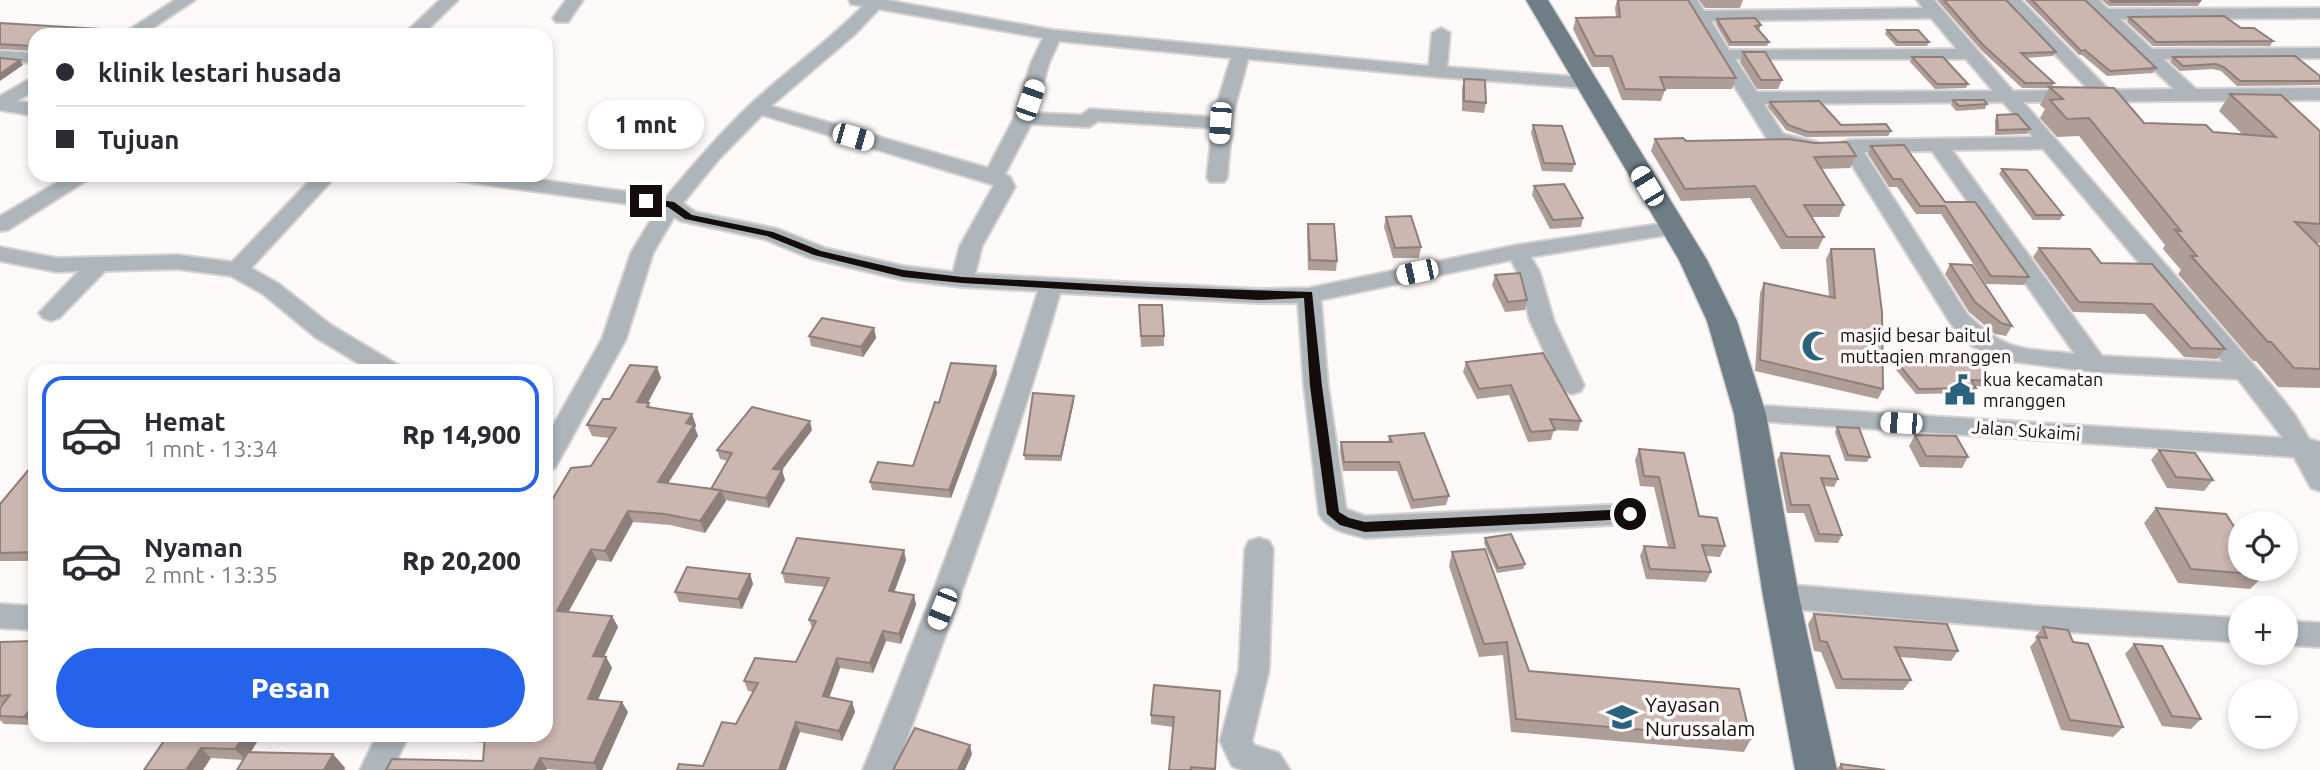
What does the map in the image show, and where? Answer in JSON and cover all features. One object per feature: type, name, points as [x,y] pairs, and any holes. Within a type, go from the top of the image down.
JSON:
[{"type":"main road","points":[[1537,0],[1693,260],[1722,321],[1749,414],[1781,596],[1816,770]]},
{"type":"street","points":[[141,28],[187,0]]},
{"type":"street","points":[[420,28],[450,0]]},
{"type":"street","points":[[562,18],[575,0]]},
{"type":"street","points":[[1689,0],[1749,98],[1776,138],[1783,142],[1806,146],[2049,143]]},
{"type":"street","points":[[2011,0],[2104,94]]},
{"type":"street","points":[[2089,0],[2190,94]]},
{"type":"street","points":[[553,437],[558,420],[614,339],[642,253],[671,204],[712,155],[758,108],[848,31],[870,1],[1053,35],[1437,72],[1585,82]]},
{"type":"street","points":[[1699,16],[1931,7],[2311,449],[2320,481]]},
{"type":"street","points":[[2104,14],[2320,13]]},
{"type":"street","points":[[1437,72],[1441,33]]},
{"type":"street","points":[[995,176],[1024,118],[1040,63],[1053,35]]},
{"type":"street","points":[[1217,178],[1220,123],[1226,92],[1241,52]]},
{"type":"street","points":[[2147,54],[2320,53]]},
{"type":"street","points":[[1722,54],[1972,54]]},
{"type":"street","points":[[0,56],[28,58]]},
{"type":"street","points":[[0,91],[28,73]]},
{"type":"street","points":[[28,86],[0,104],[28,109]]},
{"type":"street","points":[[1749,98],[2320,94]]},
{"type":"street","points":[[758,108],[995,176],[1003,181],[1005,187],[971,246],[962,280]]},
{"type":"street","points":[[1024,118],[1088,121],[1090,115],[1220,123]]},
{"type":"street","points":[[1938,145],[2095,364]]},
{"type":"street","points":[[1850,146],[1959,319],[1980,340],[2000,352],[2095,364],[2245,371]]},
{"type":"street","points":[[0,225],[73,182]]},
{"type":"street","points":[[237,270],[282,223],[301,198],[319,182]]},
{"type":"street","points":[[515,182],[671,204],[688,217],[769,234],[818,253],[903,274],[962,280],[1258,296],[1309,295],[1517,252],[1672,228]]},
{"type":"street","points":[[1517,252],[1529,273],[1542,321],[1572,385]]},
{"type":"street","points":[[0,254],[57,265],[178,262],[237,270],[271,289],[323,331],[377,364]]},
{"type":"street","points":[[51,313],[98,265]]},
{"type":"street","points":[[879,770],[951,586],[1018,396],[1051,285]]},
{"type":"street","points":[[1309,295],[1316,386],[1333,514],[1345,522],[1365,527],[1630,514]]},
{"type":"street","name":"Jalan Sukaimi","points":[[1749,414],[2311,449]]},
{"type":"street","points":[[1259,549],[1254,670],[1236,741],[1243,756],[1268,763],[1274,770]]},
{"type":"street","points":[[1781,596],[2036,618],[2228,629]]},
{"type":"street","points":[[0,616],[28,618]]},
{"type":"street","points":[[2298,634],[2320,635]]},
{"type":"street","points":[[376,770],[390,742]]},
{"type":"building","points":[[1618,0],[1688,0],[1736,78],[1660,77],[1665,90],[1625,89],[1612,56],[1595,56],[1576,18],[1620,17]]},
{"type":"building","points":[[1944,0],[2006,0],[2056,52],[2021,53],[2054,83],[2025,83],[1983,45]]},
{"type":"building","points":[[2032,0],[2085,0],[2156,68],[2110,71],[2085,50],[2081,51]]},
{"type":"building","points":[[2110,0],[2199,0],[2201,1],[2112,2]]},
{"type":"building","points":[[2224,16],[2241,28],[2254,28],[2273,41],[2156,42],[2129,17]]},
{"type":"building","points":[[1755,18],[1761,25],[1755,26],[1769,42],[1731,42],[1717,19]]},
{"type":"building","points":[[0,23],[85,28],[28,28],[28,46],[0,44]]},
{"type":"building","points":[[1887,30],[1918,30],[1929,42],[1898,42]]},
{"type":"building","points":[[1743,52],[1765,52],[1782,80],[1761,80]]},
{"type":"building","points":[[2295,56],[2320,76],[2320,81],[2240,81],[2224,67],[2216,64],[2183,66],[2173,57]]},
{"type":"building","points":[[1912,57],[1943,57],[1968,84],[1937,84]]},
{"type":"building","points":[[0,58],[20,60],[0,74]]},
{"type":"building","points":[[1464,79],[1485,80],[1486,103],[1464,101]]},
{"type":"building","points":[[2049,87],[2114,88],[2144,123],[2206,125],[2213,132],[2276,137],[2230,94],[2281,95],[2320,131],[2320,224],[2295,222],[2320,247],[2320,369],[2294,368],[2271,342],[2268,342],[2191,256],[2197,256],[2175,230],[2181,231],[2089,118],[2067,119],[2050,100],[2063,99]]},
{"type":"building","points":[[1953,100],[1984,100],[1987,104],[1959,106]]},
{"type":"building","points":[[1819,101],[1841,125],[1886,124],[1891,131],[1808,132],[1788,125],[1770,102]]},
{"type":"building","points":[[2017,114],[2030,129],[1998,130],[1997,115]]},
{"type":"building","points":[[1533,125],[1562,126],[1575,164],[1544,163]]},
{"type":"building","points":[[1683,138],[1686,141],[1788,139],[1814,143],[1847,142],[1856,156],[1814,157],[1844,205],[1804,205],[1824,237],[1787,237],[1755,186],[1685,189],[1655,139]]},
{"type":"building","points":[[1904,145],[1945,202],[1975,202],[2029,277],[1991,276],[1945,206],[1920,206],[1901,179],[1893,179],[1871,146]]},
{"type":"building","points":[[2002,169],[2027,170],[2063,215],[2036,215]]},
{"type":"building","points":[[1564,184],[1583,218],[1553,220],[1534,186]]},
{"type":"building","points":[[1411,216],[1421,247],[1395,248],[1386,217]]},
{"type":"building","points":[[1308,224],[1334,224],[1337,261],[1310,260]]},
{"type":"building","points":[[2039,248],[2090,249],[2101,263],[2152,264],[2225,349],[2191,348],[2152,304],[2079,302]]},
{"type":"building","name":"masjid besar baitul muttaqien mranggen","points":[[1831,249],[1874,249],[1882,312],[1883,389],[1760,360],[1764,283],[1835,298]]},
{"type":"building","points":[[1950,264],[1972,265],[2012,326],[2001,323],[1975,302]]},
{"type":"building","points":[[1520,273],[1527,300],[1508,302],[1495,275]]},
{"type":"building","points":[[1139,305],[1162,305],[1164,336],[1141,336]]},
{"type":"building","points":[[822,318],[874,328],[861,347],[809,336]]},
{"type":"building","points":[[1543,353],[1581,421],[1550,419],[1555,430],[1531,432],[1511,385],[1479,389],[1466,362]]},
{"type":"building","name":"kua kecamatan mranggen","points":[[1890,354],[1979,360],[1990,381],[1971,380],[1976,388],[1919,389]]},
{"type":"building","points":[[951,363],[996,366],[949,490],[870,482],[878,462],[913,466],[935,402],[939,403]]},
{"type":"building","points":[[630,365],[657,367],[637,402],[649,403],[647,407],[692,414],[686,423],[694,425],[658,482],[721,490],[700,521],[665,514],[628,511],[605,551],[591,549],[557,611],[612,616],[593,656],[606,657],[588,699],[622,702],[594,763],[540,758],[534,770],[386,770],[392,759],[483,761],[484,742],[553,742],[553,498],[571,468],[591,466],[616,428],[587,425],[603,399],[610,399]]},
{"type":"building","points":[[1033,393],[1074,396],[1061,456],[1024,455]]},
{"type":"building","points":[[752,407],[810,421],[773,469],[782,470],[766,498],[711,489],[732,453],[717,450]]},
{"type":"building","points":[[1837,427],[1859,428],[1870,457],[1848,455]]},
{"type":"building","points":[[1424,433],[1449,496],[1413,500],[1399,462],[1344,462],[1341,442],[1392,442],[1389,436]]},
{"type":"building","points":[[1915,435],[1956,436],[1968,457],[1926,456]]},
{"type":"building","points":[[1639,449],[1684,453],[1699,516],[1717,518],[1725,546],[1702,545],[1711,572],[1650,569],[1644,546],[1675,548],[1659,477],[1644,476]]},
{"type":"building","points":[[2159,450],[2195,453],[2213,480],[2176,477]]},
{"type":"building","points":[[1781,453],[1829,456],[1838,479],[1821,478],[1842,535],[1819,534],[1809,505],[1791,505]]},
{"type":"building","points":[[28,470],[28,552],[0,553],[0,504]]},
{"type":"building","points":[[2156,508],[2226,514],[2228,517],[2228,572],[2191,569]]},
{"type":"building","points":[[1511,534],[1525,564],[1498,568],[1485,538]]},
{"type":"building","points":[[797,538],[904,550],[889,591],[914,595],[899,634],[883,631],[870,663],[837,658],[823,696],[852,702],[839,731],[796,722],[779,770],[677,770],[679,764],[703,766],[722,722],[736,724],[758,683],[744,681],[755,658],[796,662],[816,621],[809,620],[829,578],[782,573]]},
{"type":"building","points":[[1485,549],[1529,671],[1739,689],[1751,739],[1516,719],[1507,642],[1484,644],[1452,552]]},
{"type":"building","points":[[687,567],[750,574],[738,599],[675,592]]},
{"type":"building","points":[[1814,614],[1947,624],[1958,651],[1895,647],[1911,680],[1842,679],[1827,642],[1820,641]]},
{"type":"building","points":[[2043,627],[2068,630],[2073,642],[2088,644],[2123,727],[2070,720],[2038,637],[2047,638]]},
{"type":"building","points":[[28,641],[28,712],[24,717],[0,716],[0,708],[10,695],[0,696],[0,642]]},
{"type":"building","points":[[2134,644],[2162,646],[2201,719],[2172,716]]},
{"type":"building","points":[[1154,685],[1220,691],[1215,769],[1191,767],[1191,770],[1169,770],[1174,717],[1151,715]]},
{"type":"building","points":[[915,728],[970,745],[958,770],[893,770]]},
{"type":"building","points":[[163,742],[240,742],[235,749],[201,748],[186,770],[144,770]]},
{"type":"building","points":[[248,752],[333,754],[324,770],[237,770]]},
{"type":"building","points":[[1841,764],[1885,770],[1842,770]]},
{"type":"place","name":"masjid besar baitul muttaqien mranggen","points":[[1817,346]]},
{"type":"place","name":"kua kecamatan mranggen","points":[[1960,390]]},
{"type":"place","name":"Yayasan Nurussalam","points":[[1622,717]]},
{"type":"route","points":[[646,201],[671,204],[688,217],[769,234],[818,253],[903,274],[1150,291],[1258,296],[1309,295],[1316,386],[1333,514],[1345,522],[1365,527],[1630,514]]}]
